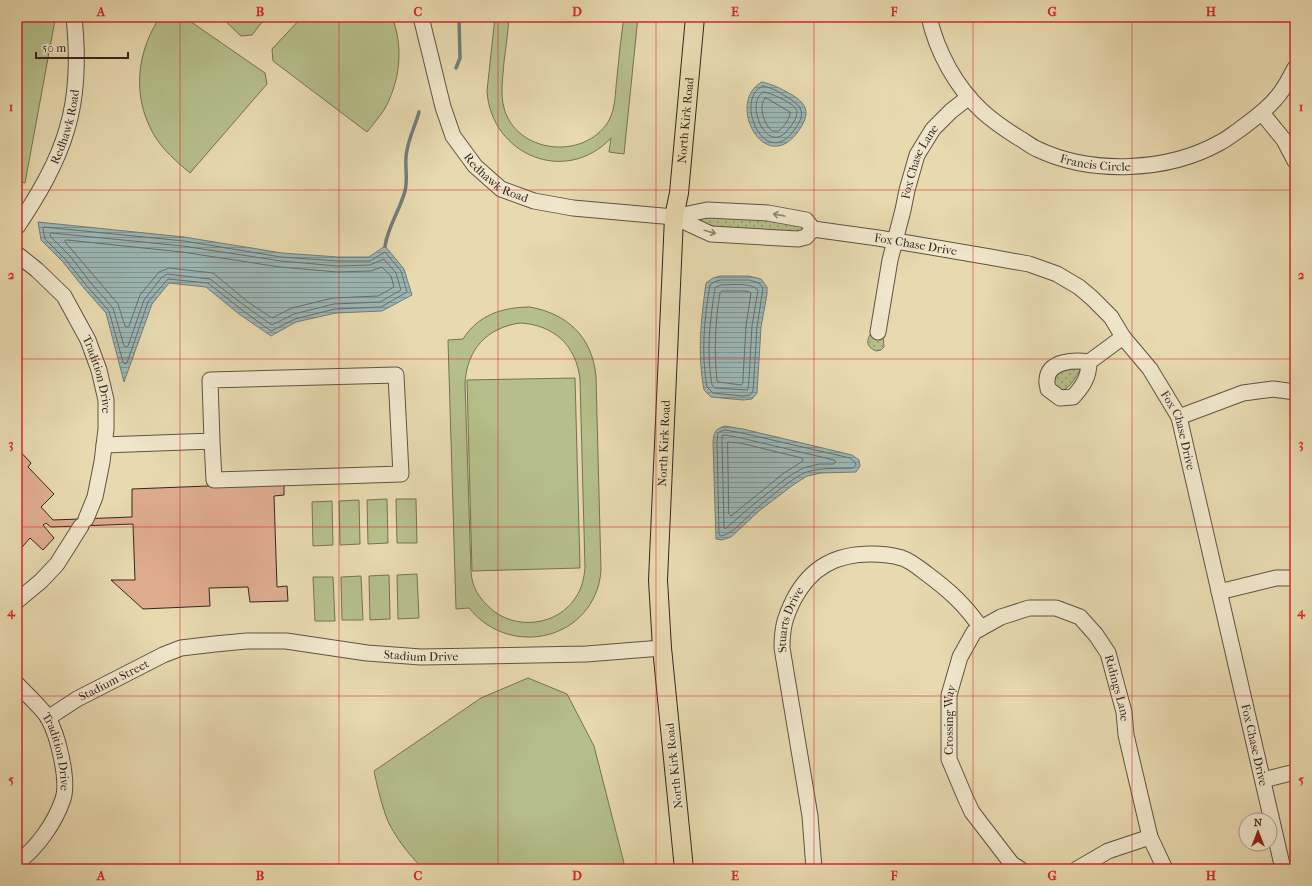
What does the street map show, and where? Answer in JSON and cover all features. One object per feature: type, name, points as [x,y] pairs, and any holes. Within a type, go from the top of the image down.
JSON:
[{"type":"main road","name":"North Kirk Road","points":[[684,869],[662,648],[658,580],[674,217],[680,193],[695,17]]},
{"type":"street","name":"Redhawk Road","points":[[17,227],[44,182],[57,156],[67,130],[77,68],[77,42],[74,17]]},
{"type":"street","name":"Redhawk Road","points":[[421,17],[443,107],[453,136],[475,166],[502,188],[534,201],[573,208],[674,217]]},
{"type":"street","name":"Francis Circle","points":[[929,17],[938,44],[948,65],[969,97],[982,111],[1004,128],[1037,149],[1075,162],[1120,167],[1157,164],[1188,157],[1222,142],[1262,113],[1283,90],[1295,68]]},
{"type":"street","name":"Fox Chase Lane","points":[[878,332],[890,260],[917,156],[933,129],[969,97]]},
{"type":"street","points":[[1262,113],[1284,140],[1295,161]]},
{"type":"street","name":"Fox Chase Drive","points":[[674,217],[707,210],[768,213],[806,220],[813,229],[896,241],[1030,264],[1057,274],[1079,287],[1111,317],[1123,337],[1150,369],[1179,416],[1283,869]]},
{"type":"street","points":[[674,217],[711,234],[798,240],[806,237],[813,229]]},
{"type":"street","name":"Tradition Drive","points":[[17,254],[37,270],[64,296],[88,340],[99,370],[106,400],[106,429],[95,497],[84,522],[57,564],[41,581],[17,601]]},
{"type":"street","points":[[1090,362],[1123,337]]},
{"type":"street","points":[[396,375],[401,474],[214,480],[212,441],[210,380],[396,375]]},
{"type":"street","points":[[1179,416],[1243,393],[1273,389],[1295,392]]},
{"type":"street","points":[[104,445],[212,441]]},
{"type":"street","name":"Stuarts Drive","points":[[814,869],[810,816],[783,664],[782,648],[783,624],[786,614],[799,590],[820,568],[837,559],[862,554],[892,555],[914,564],[948,589],[968,610],[981,628]]},
{"type":"street","points":[[1219,592],[1276,578],[1295,578]]},
{"type":"street","name":"Ridings Lane","points":[[981,628],[1001,617],[1029,608],[1056,608],[1080,617],[1096,635],[1108,653],[1124,712],[1126,736],[1150,837],[1165,869]]},
{"type":"street","name":"Crossing Way","points":[[981,628],[974,632],[960,656],[949,695],[949,759],[972,812],[1012,864],[1020,869]]},
{"type":"street","name":"Stadium Drive","points":[[182,648],[247,641],[286,642],[367,654],[421,657],[586,654],[662,648]]},
{"type":"street","name":"Stadium Street","points":[[48,718],[77,699],[163,655],[182,648]]},
{"type":"street","name":"Tradition Drive","points":[[17,684],[48,718],[57,740],[64,768],[64,797],[54,820],[37,843],[17,863]]},
{"type":"street","points":[[1263,780],[1295,772]]},
{"type":"street","points":[[1077,869],[1108,851],[1150,837]]},
{"type":"green space","points":[[17,17],[40,17],[55,20],[25,183],[17,181]]},
{"type":"green space","points":[[160,17],[184,17],[265,73],[267,84],[190,173],[170,156],[154,135],[142,106],[140,75],[142,60],[146,45]]},
{"type":"green space","points":[[221,17],[266,17],[252,35],[241,36]]},
{"type":"green space","points":[[302,17],[392,17],[398,40],[399,52],[397,76],[394,88],[384,110],[367,132],[273,61],[272,49]]},
{"type":"green space","points":[[495,17],[509,17],[502,91],[504,108],[511,123],[522,135],[536,142],[551,146],[567,147],[583,143],[597,134],[611,117],[615,100],[624,17],[638,17],[624,154],[609,152],[611,138],[593,152],[573,160],[553,161],[534,156],[516,147],[502,132],[492,113],[487,91]]},
{"type":"green space","points":[[703,216],[794,222],[801,224],[803,230],[799,232],[707,226],[702,225],[701,220]]},
{"type":"green space","points":[[520,307],[530,307],[544,310],[567,322],[583,339],[594,362],[596,376],[601,571],[595,594],[584,613],[568,626],[548,634],[528,637],[506,634],[486,624],[469,608],[456,609],[448,340],[463,339],[476,324],[484,318],[501,311]],"holes":[[[520,323],[543,328],[561,339],[574,356],[578,367],[580,379],[585,568],[580,590],[568,607],[547,619],[536,622],[523,622],[511,620],[490,608],[479,596],[473,583],[471,572],[465,383],[470,360],[474,351],[480,342],[488,335],[497,330]]]},
{"type":"green space","points":[[879,323],[882,325],[884,347],[881,350],[876,351],[869,345],[868,338]]},
{"type":"green space","points":[[1079,368],[1080,370],[1078,374],[1068,387],[1061,390],[1057,388],[1054,382],[1057,375],[1067,370]]},
{"type":"green space","points":[[575,378],[580,568],[472,571],[467,380]]},
{"type":"green space","points":[[387,499],[388,543],[368,544],[367,500]]},
{"type":"green space","points":[[396,499],[416,499],[417,543],[397,543]]},
{"type":"green space","points":[[359,500],[360,544],[340,545],[339,501]]},
{"type":"green space","points":[[332,501],[333,545],[313,546],[312,502]]},
{"type":"green space","points":[[417,574],[419,618],[398,619],[397,575]]},
{"type":"green space","points":[[389,575],[390,619],[370,620],[369,576]]},
{"type":"green space","points":[[361,576],[363,620],[342,620],[341,577]]},
{"type":"green space","points":[[313,577],[333,577],[335,621],[315,621]]},
{"type":"green space","points":[[528,678],[567,694],[594,746],[624,863],[616,869],[424,869],[407,851],[391,828],[377,787],[374,771],[481,698]]},
{"type":"water","points":[[762,82],[778,87],[794,96],[800,100],[806,109],[805,120],[802,126],[785,144],[772,146],[762,141],[753,131],[748,118],[747,104],[752,92]]},
{"type":"water","points":[[38,222],[184,237],[282,253],[338,257],[369,257],[385,246],[404,269],[412,295],[382,311],[336,313],[296,322],[271,336],[239,314],[206,287],[169,283],[152,304],[124,382],[106,313],[63,262],[41,240]]},
{"type":"water","points":[[720,276],[749,276],[761,279],[767,287],[761,327],[757,393],[752,399],[743,400],[711,397],[704,390],[700,350],[701,323],[706,283],[713,278]]},
{"type":"water","points":[[725,426],[852,455],[859,460],[860,466],[856,472],[821,473],[807,476],[759,511],[731,537],[722,540],[716,539],[713,442],[716,431]]},
{"type":"building","points":[[17,448],[31,463],[28,467],[54,494],[41,507],[53,520],[132,517],[132,489],[284,483],[284,495],[274,496],[277,587],[287,586],[288,601],[250,602],[248,587],[209,588],[210,606],[143,609],[111,580],[135,580],[133,524],[51,527],[46,523],[43,525],[54,538],[43,550],[30,538],[17,553]]},
{"type":"waterway","points":[[456,68],[460,58],[459,17]]},
{"type":"waterway","points":[[385,246],[405,191],[407,151],[409,140],[419,112]]}]
